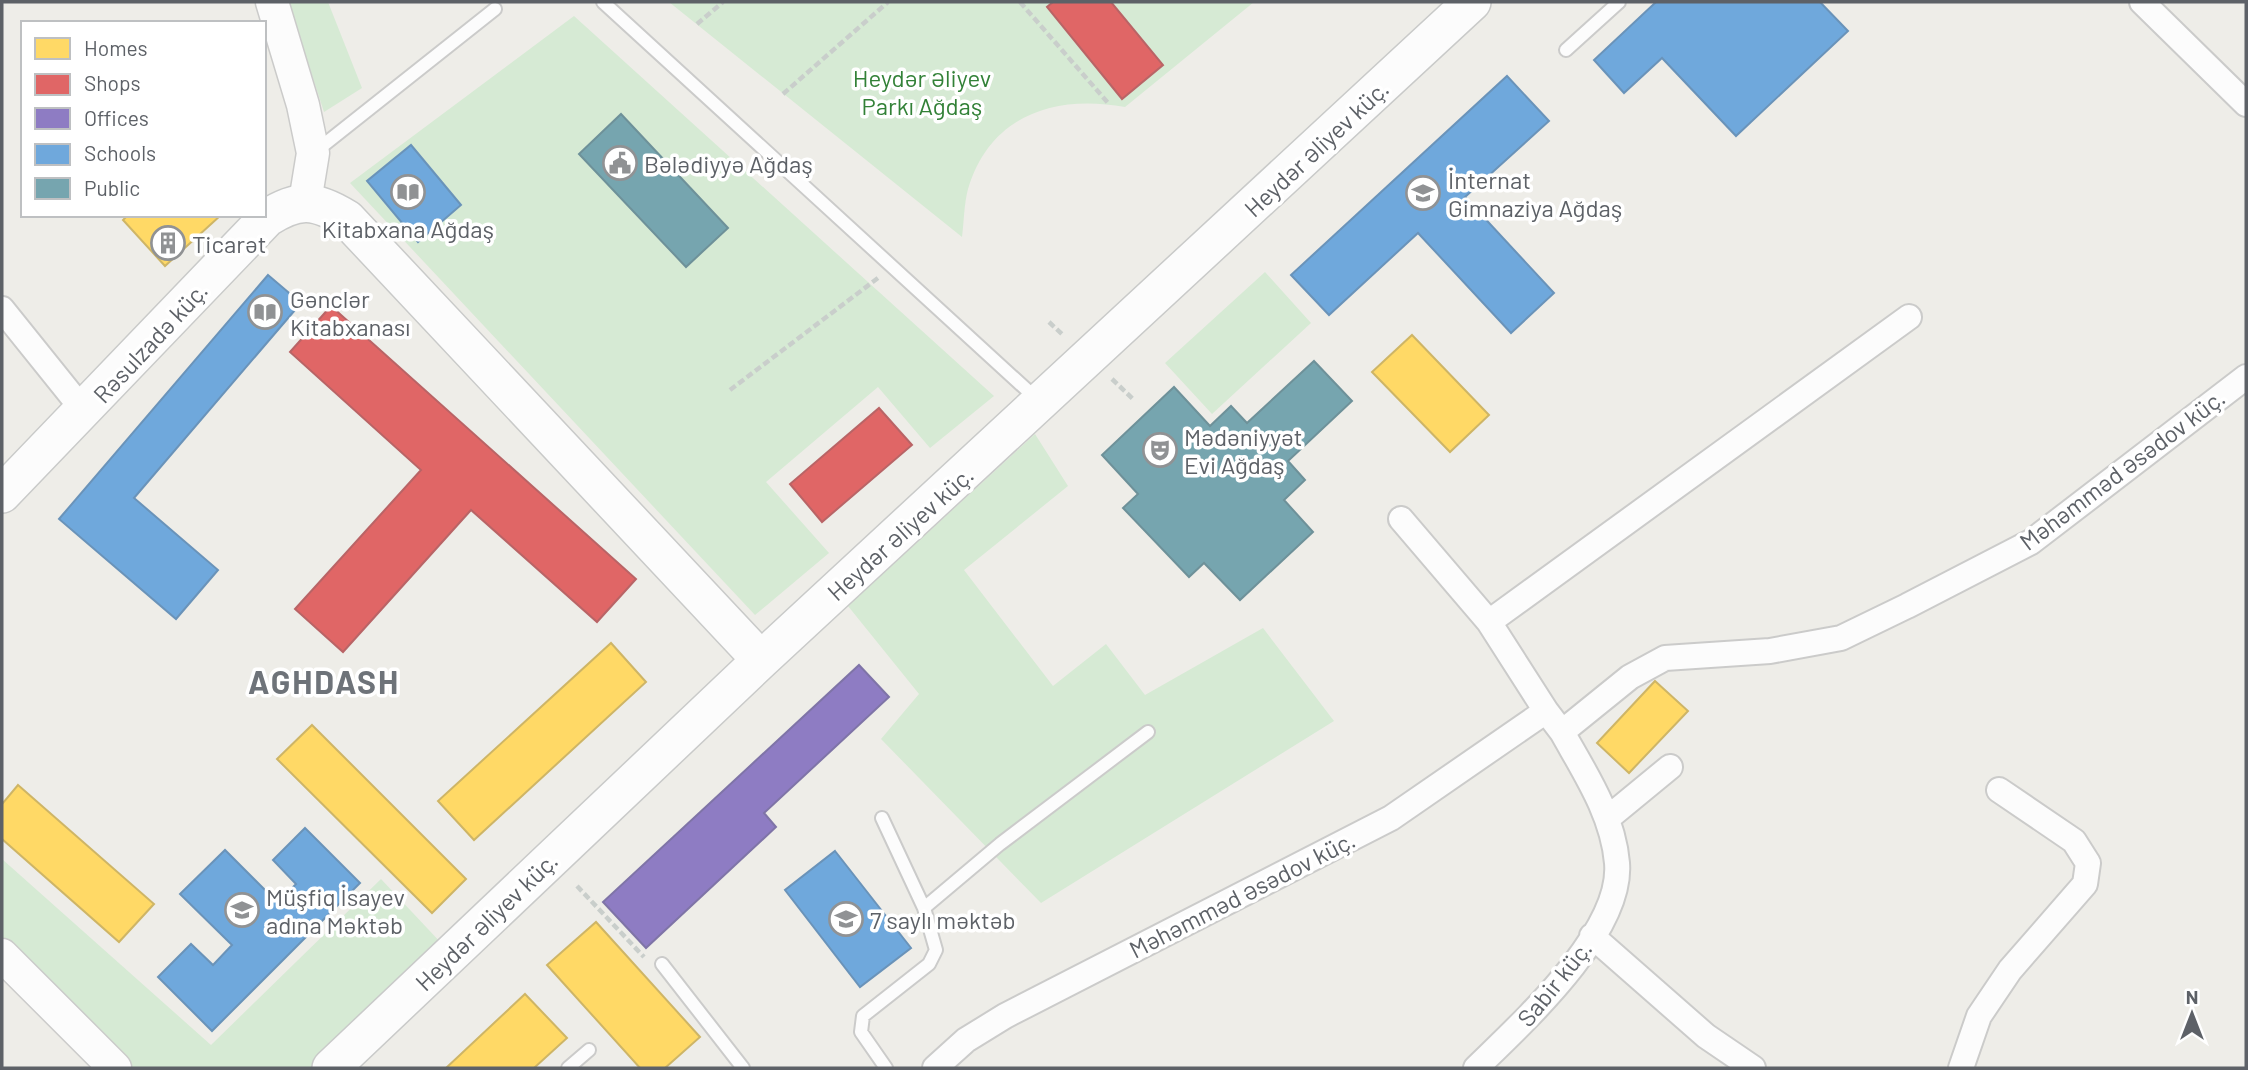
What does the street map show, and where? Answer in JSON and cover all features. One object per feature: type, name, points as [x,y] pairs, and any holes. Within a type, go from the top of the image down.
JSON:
[{"type":"main road","name":"Heydər Əliyev küç.","points":[[331,1068],[761,660],[1042,403],[1472,2]]},
{"type":"main road","name":"Rəsulzadə küç.","points":[[2,494],[267,218],[285,206],[305,202]]},
{"type":"main road","points":[[305,202],[330,208],[347,219],[761,660]]},
{"type":"street","points":[[272,2],[303,105],[313,153],[305,202]]},
{"type":"street","points":[[2142,2],[2246,104]]},
{"type":"street","points":[[2,309],[84,411]]},
{"type":"street","points":[[1489,622],[1909,317]]},
{"type":"street","name":"Məhəmməd Əsədov küç.","points":[[1562,732],[1630,677],[1665,658],[1770,651],[1841,638],[2031,542],[2246,377]]},
{"type":"street","points":[[1401,519],[1489,622],[1562,732]]},
{"type":"street","name":"Məhəmməd Əsədov küç.","points":[[934,1068],[966,1040],[1004,1016],[1391,818],[1546,711]]},
{"type":"street","name":"Sabir küç.","points":[[1476,1068],[1574,965],[1613,901],[1617,864],[1608,818],[1562,732]]},
{"type":"street","points":[[1608,818],[1670,767]]},
{"type":"street","points":[[1961,1068],[1979,1016],[2010,970],[2085,884],[2088,863],[2074,841],[1999,790]]},
{"type":"street","points":[[1592,936],[1706,1036],[1753,1068]]},
{"type":"street","points":[[2,955],[115,1068]]},
{"type":"lane","points":[[603,2],[1042,403]]},
{"type":"lane","points":[[1566,50],[1619,2]]},
{"type":"lane","points":[[313,153],[495,9]]},
{"type":"lane","points":[[924,908],[1000,844],[1148,732]]},
{"type":"lane","points":[[882,818],[924,908],[936,950],[929,964],[863,1016],[861,1031],[886,1068]]},
{"type":"lane","points":[[662,964],[743,1068]]},
{"type":"lane","points":[[568,1068],[589,1050]]},
{"type":"path","points":[[697,24],[723,2]]},
{"type":"path","points":[[783,93],[888,2]]},
{"type":"path","points":[[1020,2],[1110,104]]},
{"type":"path","points":[[730,390],[892,267]]},
{"type":"path","points":[[577,886],[651,964],[662,964]]},
{"type":"green space","points":[[288,2],[328,2],[362,88],[324,112]]},
{"type":"green space","name":"Heydər Əliyev Parkı Ağdaş","points":[[669,2],[1254,2],[1125,107],[1074,104],[1050,108],[1028,115],[1009,127],[992,143],[978,164],[968,189],[962,237]]},
{"type":"green space","points":[[574,16],[994,396],[930,448],[878,387],[766,482],[829,553],[755,615],[350,183]]},
{"type":"green space","points":[[1265,272],[1311,323],[1212,414],[1165,363]]},
{"type":"green space","points":[[1035,434],[1068,486],[964,570],[1053,686],[1106,644],[1145,695],[1263,628],[1334,721],[1041,903],[881,739],[919,694],[848,606]]},
{"type":"green space","points":[[2,859],[211,1045],[381,879],[443,945],[313,1068],[131,1068],[2,943]]},
{"type":"building: Homes","name":"Ticarət","points":[[126,217],[219,217],[165,266],[123,220]]},
{"type":"building: Homes","points":[[1412,335],[1489,415],[1450,452],[1372,372]]},
{"type":"building: Homes","points":[[611,643],[646,682],[474,840],[438,801]]},
{"type":"building: Homes","points":[[1655,681],[1688,711],[1629,773],[1597,743]]},
{"type":"building: Homes","points":[[312,725],[466,879],[432,913],[277,759]]},
{"type":"building: Homes","points":[[18,785],[154,904],[119,942],[2,839],[2,804]]},
{"type":"building: Homes","points":[[596,922],[700,1037],[665,1068],[640,1068],[547,965]]},
{"type":"building: Homes","points":[[525,994],[567,1038],[534,1068],[446,1068]]},
{"type":"building: Shops","points":[[1053,2],[1111,2],[1163,65],[1122,99],[1047,7]]},
{"type":"building: Shops","points":[[331,306],[636,579],[597,622],[471,510],[343,652],[295,609],[421,470],[290,352]]},
{"type":"building: Shops","points":[[879,408],[912,445],[822,522],[790,484]]},
{"type":"building: Offices","points":[[859,665],[889,697],[764,813],[776,827],[646,948],[603,902]]},
{"type":"building: Schools","points":[[1656,2],[1820,2],[1848,31],[1736,136],[1662,58],[1624,93],[1594,60]]},
{"type":"building: Schools","points":[[1507,76],[1549,121],[1465,197],[1554,293],[1511,333],[1418,233],[1329,315],[1291,275]]},
{"type":"building: Schools","points":[[411,145],[461,205],[418,242],[367,181]]},
{"type":"building: Schools","points":[[268,275],[301,303],[134,498],[218,570],[176,619],[59,519]]},
{"type":"building: Schools","points":[[305,828],[360,883],[212,1031],[158,977],[191,944],[213,965],[232,945],[180,894],[225,850],[278,903],[296,884],[273,860]]},
{"type":"building: Schools","points":[[835,851],[911,948],[860,987],[785,890]]},
{"type":"building: Public","points":[[621,114],[728,228],[686,267],[579,154]]},
{"type":"building: Public","points":[[1314,361],[1352,401],[1288,461],[1305,480],[1284,500],[1313,532],[1240,600],[1204,563],[1189,577],[1123,508],[1138,494],[1102,455],[1174,387],[1210,426],[1231,406],[1247,423]]},
{"type":"place","name":"Bələdiyyə Ağdaş","points":[[620,163]]},
{"type":"place","name":"Kitabxana Ağdaş","points":[[408,192]]},
{"type":"place","name":"İnternat Gimnaziya Ağdaş","points":[[1423,193]]},
{"type":"place","name":"Ticarət","points":[[168,243]]},
{"type":"place","name":"Gənclər Kitabxanası","points":[[265,312]]},
{"type":"place","name":"Mədəniyyət Evi Ağdaş","points":[[1160,450]]},
{"type":"place","name":"Müşfiq İsayev adına Məktəb","points":[[242,910]]},
{"type":"place","name":"7 saylı məktəb","points":[[846,919]]},
{"type":"district","name":"AGHDASH","points":[[324,681]]}]
